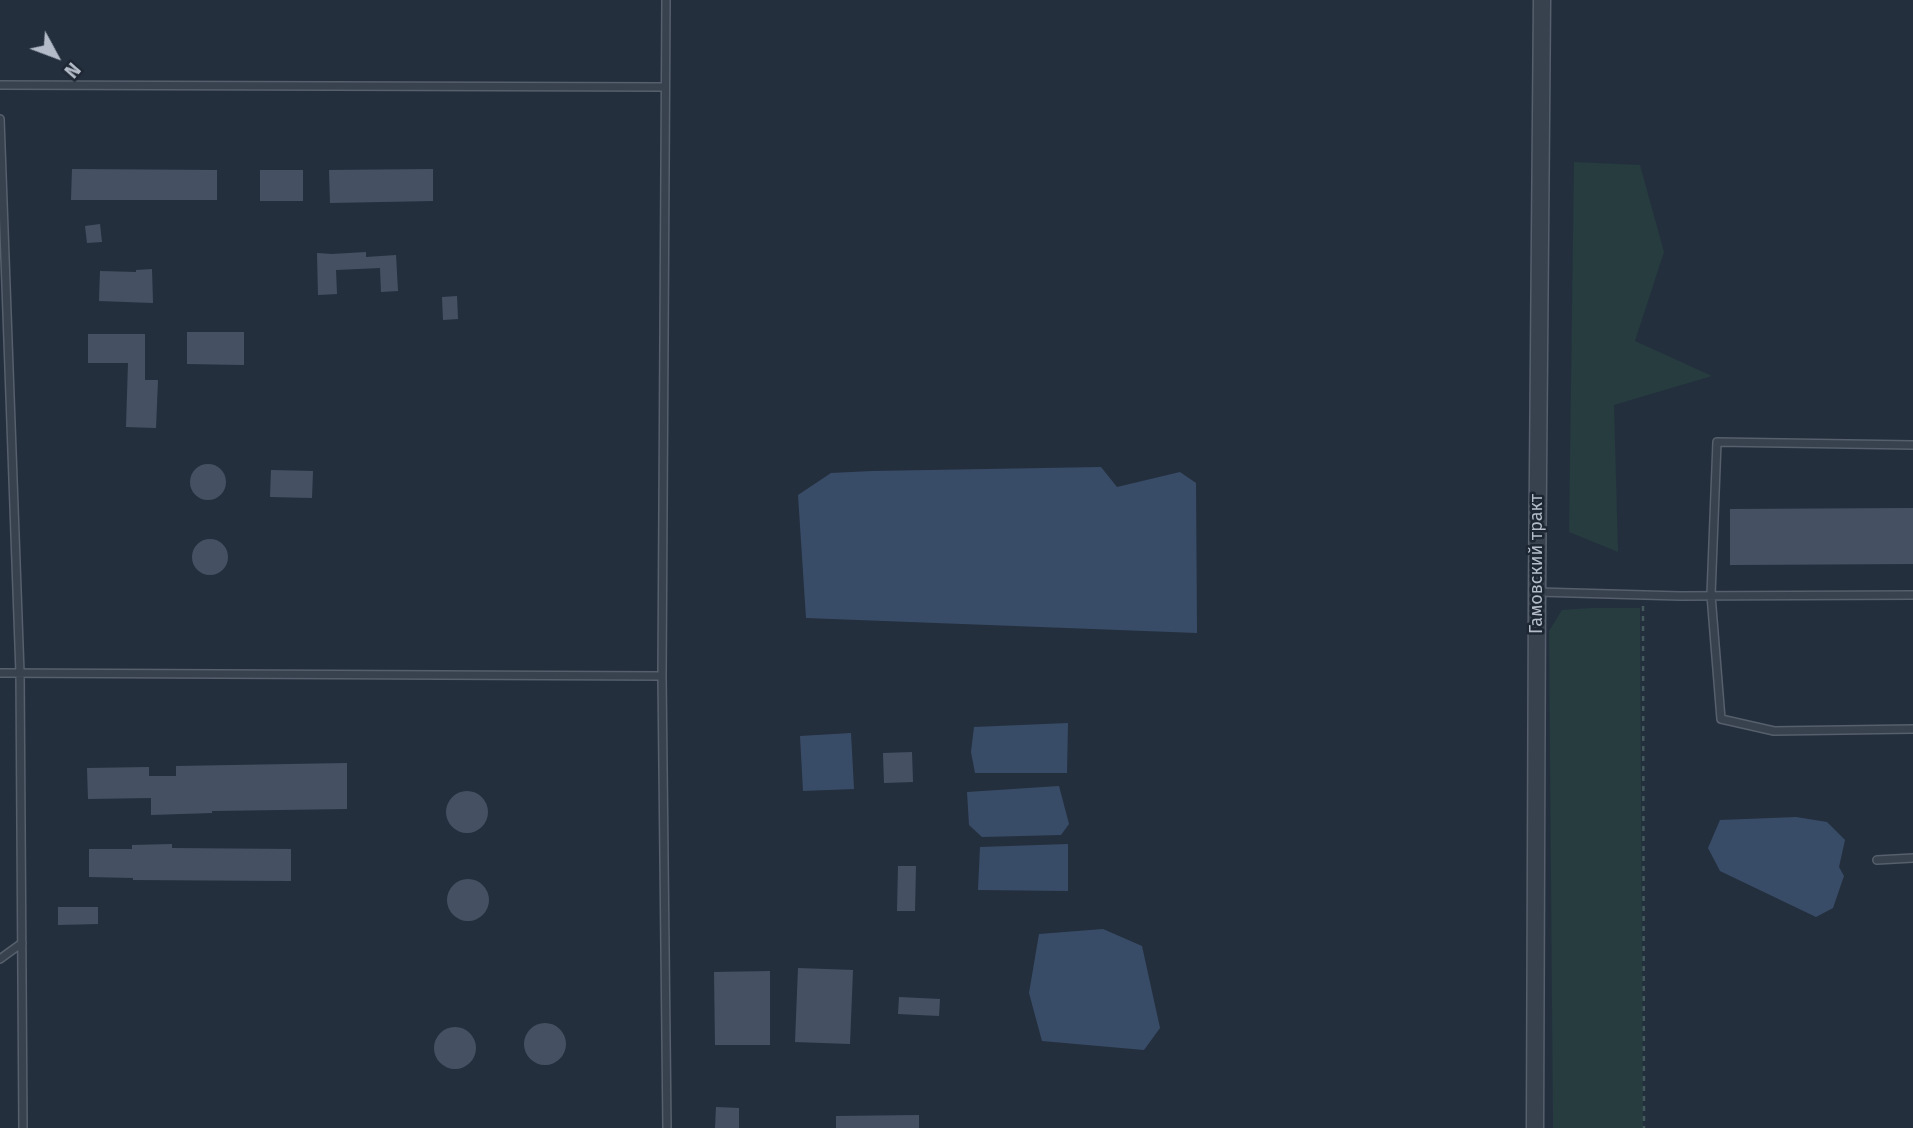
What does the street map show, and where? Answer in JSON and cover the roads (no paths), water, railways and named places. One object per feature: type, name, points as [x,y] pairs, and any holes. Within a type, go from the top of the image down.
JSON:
[{"type":"street","name":"Гамовский тракт","points":[[1535,1128],[1542,0]]},
{"type":"lane","points":[[666,0],[662,676],[667,1128]]},
{"type":"lane","points":[[0,85],[665,87]]},
{"type":"lane","points":[[0,119],[20,673],[23,1128]]},
{"type":"lane","points":[[1913,445],[1717,442],[1711,595],[1721,719],[1774,731],[1913,729]]},
{"type":"lane","points":[[1537,592],[1643,595],[1913,595]]},
{"type":"lane","points":[[0,673],[662,676]]},
{"type":"lane","points":[[1877,860],[1913,858]]},
{"type":"lane","points":[[0,959],[22,943]]},
{"type":"water","points":[[1101,467],[1117,487],[1180,472],[1196,483],[1197,633],[806,618],[798,495],[831,473]]},
{"type":"water","points":[[1068,723],[1067,773],[975,773],[971,752],[974,727]]},
{"type":"water","points":[[851,733],[854,789],[803,791],[800,736]]},
{"type":"water","points":[[1059,786],[1069,824],[1061,835],[982,837],[969,825],[967,792]]},
{"type":"water","points":[[1796,817],[1827,822],[1845,840],[1839,867],[1844,876],[1833,908],[1816,917],[1720,871],[1708,848],[1720,820]]},
{"type":"water","points":[[1068,844],[1068,891],[978,890],[980,847]]},
{"type":"water","points":[[1103,929],[1142,946],[1160,1028],[1144,1050],[1042,1041],[1029,993],[1039,934]]}]
